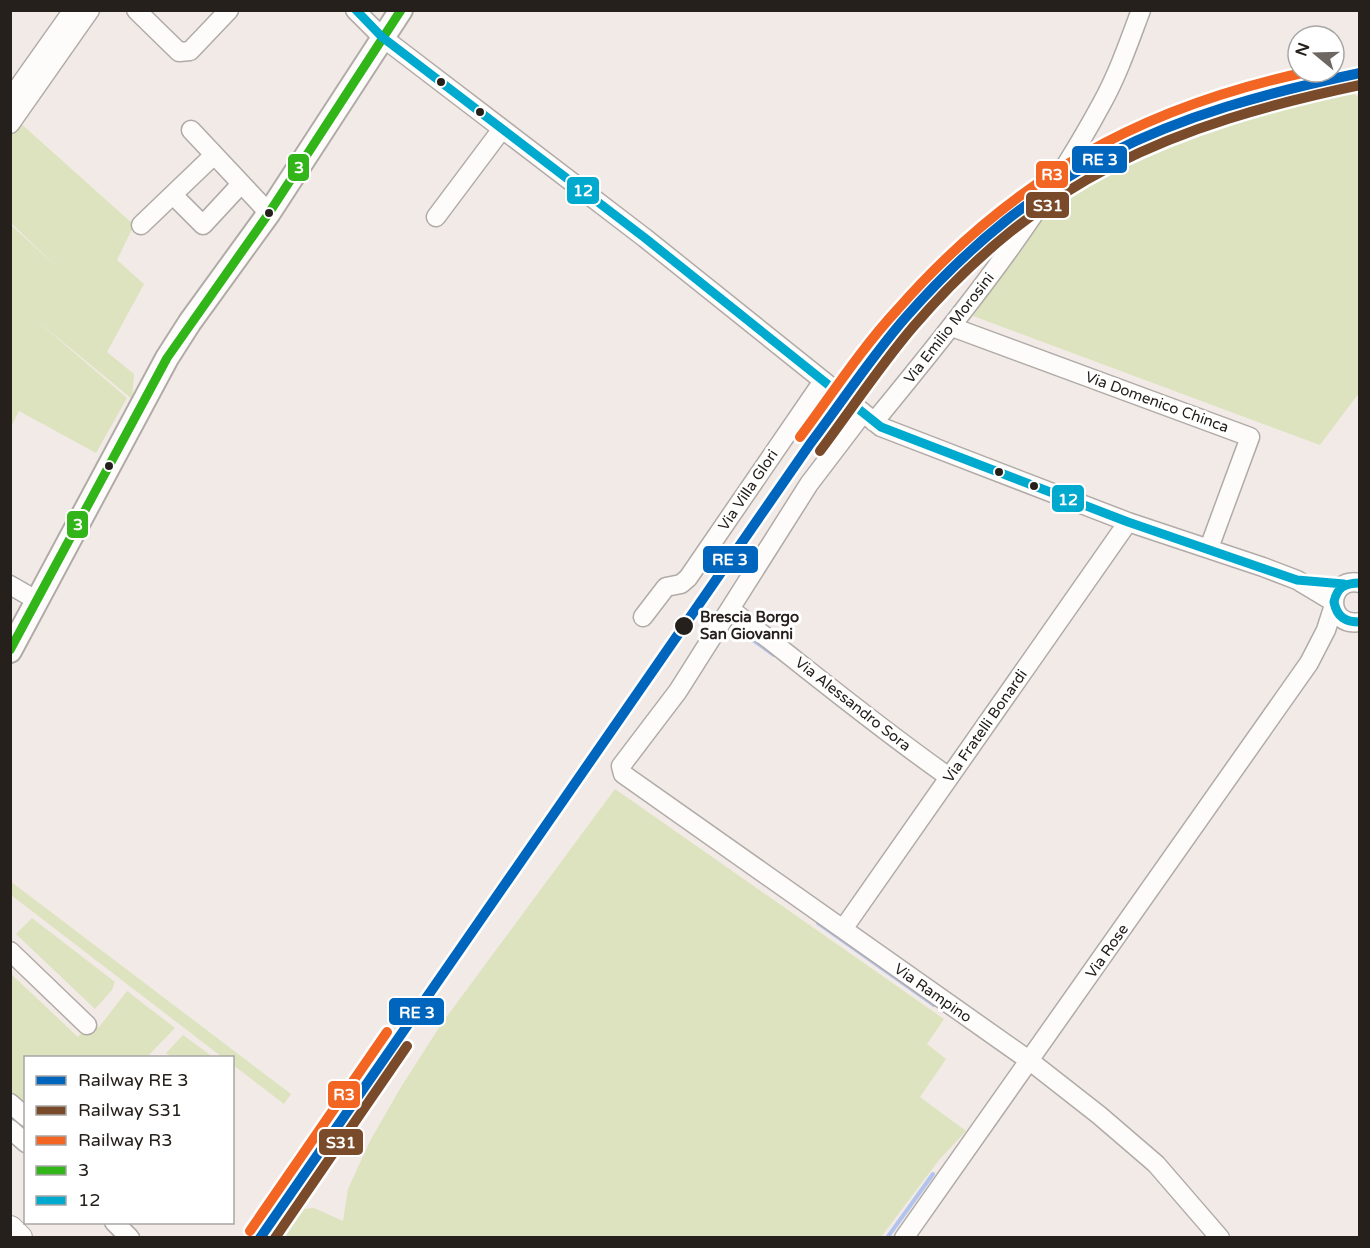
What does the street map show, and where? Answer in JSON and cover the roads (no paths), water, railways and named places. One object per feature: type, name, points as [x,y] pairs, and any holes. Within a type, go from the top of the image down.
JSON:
[{"type":"highway","points":[[10,1229],[19,1238]]},
{"type":"main road","points":[[10,651],[167,358],[190,322],[269,213],[401,10]]},
{"type":"street","points":[[10,99],[73,10]]},
{"type":"street","points":[[10,124],[90,10]]},
{"type":"street","points":[[136,10],[178,52],[184,53],[190,51],[229,10]]},
{"type":"street","points":[[355,10],[382,37],[645,238],[869,418],[893,432],[1128,522],[1209,548],[1296,580],[1333,604],[1340,619],[1358,622]]},
{"type":"street","name":"Via Emilio Morosini","points":[[623,774],[621,766],[678,691],[803,492],[952,327],[1073,153],[1103,102],[1141,10]]},
{"type":"street","points":[[436,218],[502,129]]},
{"type":"street","points":[[191,130],[269,213]]},
{"type":"street","points":[[141,225],[214,155]]},
{"type":"street","points":[[173,195],[203,225],[241,184]]},
{"type":"street","name":"Via Domenico Chinca","points":[[952,327],[1250,437],[1209,548]]},
{"type":"street","name":"Via Villa Glori","points":[[644,616],[666,587],[681,584],[688,579],[824,381]]},
{"type":"street","name":"Via Fratelli Bonardi","points":[[843,930],[1128,522]]},
{"type":"street","points":[[1296,580],[1353,581]]},
{"type":"street","name":"Via Rose","points":[[904,1238],[1309,663],[1326,630],[1338,588],[1353,581]]},
{"type":"street","points":[[10,585],[38,601]]},
{"type":"street","name":"Via Alessandro Sora","points":[[730,609],[824,680],[883,731],[949,777]]},
{"type":"street","name":"Via Rose","points":[[1309,663],[1334,637],[1358,622]]},
{"type":"street","name":"Via Rampino","points":[[623,774],[1030,1062],[1099,1115],[1156,1164],[1220,1238]]},
{"type":"street","points":[[10,951],[87,1025]]},
{"type":"street","points":[[10,1103],[24,1115]]},
{"type":"street","points":[[10,1129],[24,1141]]},
{"type":"street","points":[[116,1224],[130,1238]]},
{"type":"waterway","points":[[750,638],[774,655]]},
{"type":"waterway","points":[[818,923],[934,1005]]},
{"type":"waterway","points":[[887,1238],[933,1174]]},
{"type":"rail line","name":"R3","points":[[800,437],[859,356],[897,310],[940,264],[985,223],[1032,187],[1081,156],[1133,129],[1188,106],[1246,87],[1286,77]]},
{"type":"rail line","name":"S31","points":[[820,451],[913,327],[961,275],[1010,232],[1061,195],[1114,165],[1169,140],[1228,119],[1360,85]]},
{"type":"rail line","name":"R3","points":[[250,1231],[387,1032]]},
{"type":"rail line","name":"S31","points":[[275,1238],[407,1046]]},
{"type":"place","name":"Brescia Borgo San Giovanni","points":[[684,626]]}]
